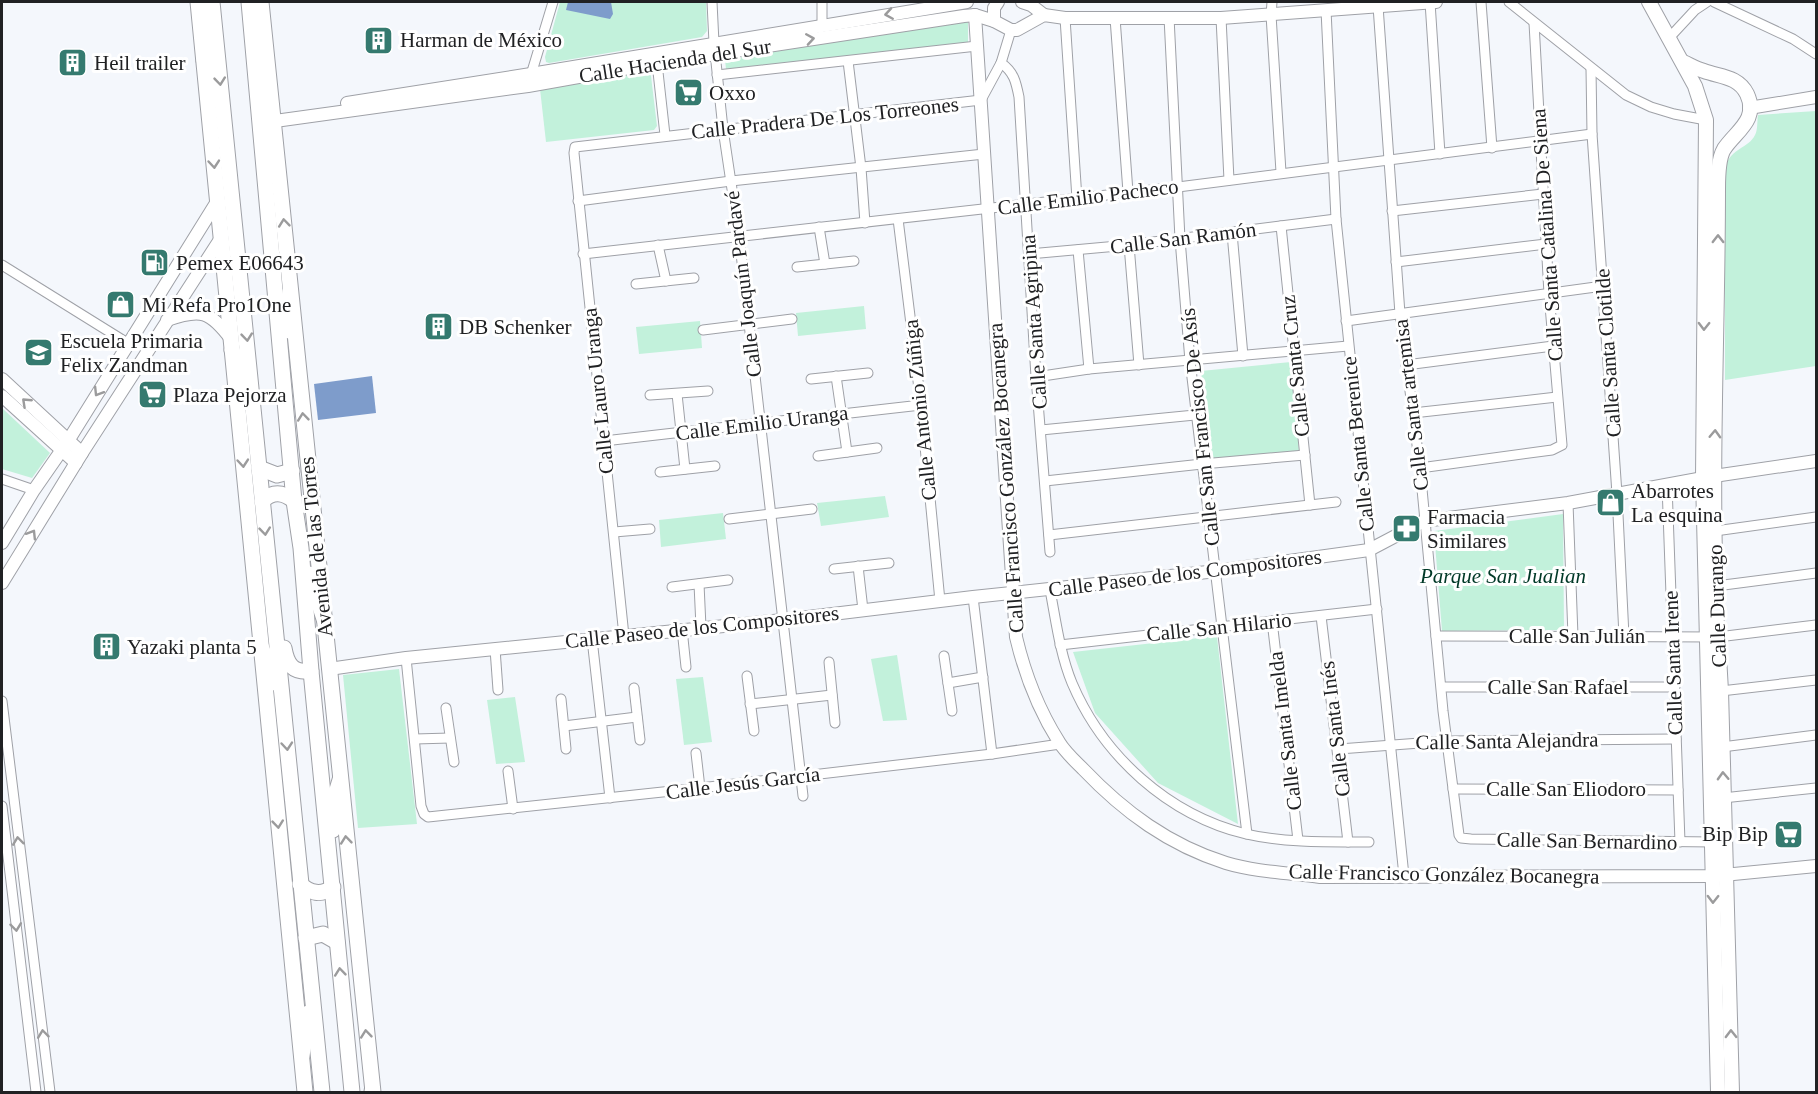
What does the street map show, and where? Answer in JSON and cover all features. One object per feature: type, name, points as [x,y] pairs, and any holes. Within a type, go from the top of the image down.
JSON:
[{"type":"main road","points":[[198,2],[305,1092]]},
{"type":"main road","name":"Avenida de las Torres","points":[[249,2],[294,501],[301,548],[352,1092]]},
{"type":"main road","name":"Avenida de las Torres","points":[[261,2],[372,1092]]},
{"type":"main road","name":"Calle Durango","points":[[1649,2],[1683,62],[1695,87],[1706,120],[1708,477],[1713,637],[1713,842],[1719,876],[1732,1092]]},
{"type":"main road","points":[[204,60],[213,9]]},
{"type":"main road","points":[[213,9],[322,1092]]},
{"type":"main road","points":[[252,29],[267,74]]},
{"type":"main road","points":[[1683,62],[1706,72],[1728,77],[1739,84],[1746,93],[1749,108],[1744,127],[1724,149],[1721,157],[1707,156]]},
{"type":"main road","points":[[1695,87],[1706,72]]},
{"type":"main road","name":"Calle Durango","points":[[1718,1092],[1713,935],[1723,798],[1721,691],[1713,637],[1716,586],[1715,531],[1708,477],[1718,326],[1718,179],[1721,157]]},
{"type":"main road","points":[[281,361],[290,291]]},
{"type":"main road","points":[[232,345],[254,408]]},
{"type":"main road","points":[[260,468],[277,475],[292,471]]},
{"type":"main road","points":[[262,501],[271,495],[281,493],[294,501]]},
{"type":"main road","points":[[301,548],[324,619]]},
{"type":"main road","points":[[273,602],[289,665],[298,672],[311,671]]},
{"type":"main road","points":[[261,646],[268,665],[273,692],[282,703]]},
{"type":"main road","points":[[329,857],[336,793],[340,780]]},
{"type":"main road","points":[[300,884],[315,892],[323,892],[333,887]]},
{"type":"main road","points":[[306,938],[323,934],[337,942]]},
{"type":"main road","points":[[302,1056],[312,992]]},
{"type":"street","points":[[530,80],[553,2]]},
{"type":"street","name":"Calle Joaquín Pardavé","points":[[712,2],[723,129],[739,236],[803,796]]},
{"type":"street","points":[[822,2],[822,25]]},
{"type":"street","name":"Calle Hacienda del Sur","points":[[274,118],[657,63],[822,25],[967,2]]},
{"type":"street","points":[[994,21],[994,8],[998,2]]},
{"type":"street","points":[[1272,2],[1281,172]]},
{"type":"street","points":[[1430,2],[1440,154]]},
{"type":"street","points":[[1028,3],[1044,15],[1065,18],[1221,18],[1436,2]]},
{"type":"street","points":[[1481,2],[1492,148]]},
{"type":"street","points":[[1509,2],[1626,95],[1651,108],[1706,120]]},
{"type":"street","points":[[1669,38],[1695,10],[1707,2]]},
{"type":"street","points":[[1713,2],[1800,42],[1816,54]]},
{"type":"street","name":"Calle Santa artemisa","points":[[1378,6],[1400,314],[1420,468],[1447,741],[1461,838]]},
{"type":"street","name":"Calle Santa Berenice","points":[[1326,10],[1336,219],[1404,876]]},
{"type":"street","name":"Calle Hacienda del Sur","points":[[530,80],[715,49],[975,15],[1011,30]]},
{"type":"street","name":"Calle Francisco González Bocanegra","points":[[975,15],[1011,593],[1016,637],[1022,664],[1033,694],[1060,744],[1107,794],[1136,818],[1193,851],[1228,863],[1264,871],[1320,877],[1719,876],[1816,867]]},
{"type":"street","points":[[1011,30],[1017,30],[1044,15]]},
{"type":"street","points":[[1065,18],[1077,199]]},
{"type":"street","points":[[1115,18],[1128,192]]},
{"type":"street","name":"Calle San Francisco De Asís","points":[[1169,18],[1180,239],[1195,415],[1217,571],[1247,834]]},
{"type":"street","points":[[1221,18],[1230,180]]},
{"type":"street","name":"Calle Santa Catalina De Siena","points":[[1420,468],[1552,450],[1560,447],[1562,442],[1549,294],[1534,23]]},
{"type":"street","name":"Calle Pradera De Los Torreones","points":[[575,147],[981,100],[1001,63],[1011,30]]},
{"type":"street","points":[[717,75],[977,46]]},
{"type":"street","points":[[848,61],[865,223]]},
{"type":"street","name":"Calle Pradera De Los Torreones","points":[[657,63],[665,135]]},
{"type":"street","name":"Calle Santa Agripina","points":[[1001,63],[1010,69],[1014,76],[1019,97],[1036,377],[1050,552]]},
{"type":"street","name":"Calle Santa Clotilde","points":[[1591,69],[1592,134],[1617,494],[1624,636]]},
{"type":"street","points":[[1749,108],[1816,97]]},
{"type":"street","name":"Calle Emilio Pacheco","points":[[583,254],[1178,187],[1592,134]]},
{"type":"street","name":"Calle Lauro Uranga","points":[[575,147],[583,254],[624,636]]},
{"type":"street","points":[[578,201],[731,181],[984,154]]},
{"type":"street","points":[[1392,211],[1543,194]]},
{"type":"street","points":[[2,543],[218,200]]},
{"type":"street","name":"Calle Antonio Zúñiga","points":[[898,219],[921,405],[940,601]]},
{"type":"street","name":"Calle San Ramón","points":[[1029,254],[1129,245],[1336,219]]},
{"type":"street","name":"Calle Santa Cruz","points":[[1281,226],[1310,505]]},
{"type":"street","points":[[819,227],[825,264]]},
{"type":"street","points":[[1232,233],[1243,356]]},
{"type":"street","points":[[2,583],[79,458],[221,238]]},
{"type":"street","points":[[1396,262],[1546,244]]},
{"type":"street","points":[[658,245],[666,281]]},
{"type":"street","points":[[1129,245],[1139,366]]},
{"type":"street","points":[[1078,250],[1089,369]]},
{"type":"street","points":[[797,267],[854,261]]},
{"type":"street","points":[[2,265],[129,344]]},
{"type":"street","points":[[174,268],[194,280]]},
{"type":"street","points":[[636,285],[694,278]]},
{"type":"street","points":[[1346,321],[1603,286]]},
{"type":"street","points":[[167,320],[184,314],[204,313],[219,324],[232,345]]},
{"type":"street","points":[[703,330],[792,319]]},
{"type":"street","points":[[1036,377],[1089,369],[1348,346]]},
{"type":"street","points":[[1406,366],[1553,346]]},
{"type":"street","points":[[811,379],[868,373]]},
{"type":"street","points":[[836,376],[847,452]]},
{"type":"street","points":[[2,379],[64,446]]},
{"type":"street","points":[[650,395],[708,391]]},
{"type":"street","points":[[677,394],[685,469]]},
{"type":"street","points":[[2,396],[79,458]]},
{"type":"street","points":[[1413,413],[1557,397]]},
{"type":"street","name":"Calle Emilio Uranga","points":[[604,441],[921,405]]},
{"type":"street","points":[[1041,430],[1195,415]]},
{"type":"street","points":[[818,456],[877,448]]},
{"type":"street","points":[[1045,481],[1305,455]]},
{"type":"street","name":"Calle Paseo de los Compositores","points":[[329,669],[406,658],[783,620],[1217,571],[1370,550],[1424,521],[1568,503],[1708,477],[1816,461]]},
{"type":"street","points":[[660,472],[715,466]]},
{"type":"street","points":[[2,479],[34,490]]},
{"type":"street","name":"Calle Santa Irene","points":[[1667,485],[1680,842]]},
{"type":"street","points":[[1049,535],[1336,502]]},
{"type":"street","points":[[1568,503],[1573,636]]},
{"type":"street","points":[[729,519],[812,509]]},
{"type":"street","points":[[1715,531],[1816,518]]},
{"type":"street","points":[[614,532],[651,529]]},
{"type":"street","points":[[834,569],[889,563]]},
{"type":"street","points":[[858,566],[863,610]]},
{"type":"street","points":[[1716,586],[1816,573]]},
{"type":"street","points":[[672,587],[728,580]]},
{"type":"street","points":[[699,584],[701,627]]},
{"type":"street","points":[[1050,590],[1060,645],[1071,682],[1098,732],[1113,752],[1156,791],[1184,810],[1215,824],[1247,834],[1298,840],[1369,842]]},
{"type":"street","points":[[973,597],[992,754]]},
{"type":"street","name":"Calle San Hilario","points":[[1060,645],[1377,609]]},
{"type":"street","name":"Calle Santa Inés","points":[[1321,616],[1339,749],[1348,842]]},
{"type":"street","name":"Calle Santa Imelda","points":[[1272,621],[1298,840]]},
{"type":"street","name":"Calle San Julián","points":[[1436,636],[1713,637],[1816,626]]},
{"type":"street","points":[[682,629],[686,667]]},
{"type":"street","points":[[592,639],[610,798]]},
{"type":"street","points":[[495,649],[498,690]]},
{"type":"street","points":[[944,656],[951,711]]},
{"type":"street","points":[[406,658],[415,739],[450,738]]},
{"type":"street","points":[[829,663],[836,723]]},
{"type":"street","points":[[747,676],[754,731]]},
{"type":"street","points":[[948,683],[983,677]]},
{"type":"street","points":[[1721,691],[1816,680]]},
{"type":"street","name":"Calle San Rafael","points":[[1442,687],[1675,687]]},
{"type":"street","points":[[634,688],[640,740]]},
{"type":"street","points":[[750,704],[832,695]]},
{"type":"street","points":[[561,699],[566,749]]},
{"type":"street","points":[[2,701],[3,731],[50,1092]]},
{"type":"street","points":[[446,708],[454,762]]},
{"type":"street","points":[[564,726],[637,717]]},
{"type":"street","points":[[1722,747],[1816,735]]},
{"type":"street","name":"Calle Jesús García","points":[[415,739],[421,806],[425,816],[432,817],[700,788],[1060,744]]},
{"type":"street","name":"Calle Santa Alejandra","points":[[1339,749],[1447,741],[1676,739]]},
{"type":"street","points":[[696,753],[700,788]]},
{"type":"street","points":[[508,771],[513,809]]},
{"type":"street","name":"Calle San Eliodoro","points":[[1453,789],[1678,790]]},
{"type":"street","points":[[1723,798],[1816,789]]},
{"type":"street","points":[[2,806],[36,1092]]},
{"type":"street","name":"Calle San Bernardino","points":[[1461,838],[1713,842]]},
{"type":"green space","points":[[560,2],[706,2],[707,31],[702,37],[549,63],[546,62],[545,57]]},
{"type":"green space","points":[[968,19],[968,43],[726,69],[725,60]]},
{"type":"green space","points":[[648,72],[651,76],[657,126],[654,130],[546,142],[540,89]]},
{"type":"green space","points":[[1816,111],[1816,366],[1725,380],[1725,167],[1736,152],[1752,140],[1757,128],[1758,115]]},
{"type":"green space","points":[[864,306],[866,329],[798,336],[796,313]]},
{"type":"green space","points":[[700,321],[702,348],[639,354],[636,327]]},
{"type":"green space","points":[[1291,362],[1299,451],[1209,460],[1201,371]]},
{"type":"green space","points":[[2,408],[50,453],[32,478],[2,469]]},
{"type":"green space","points":[[885,496],[889,517],[821,526],[817,503]]},
{"type":"green space","points":[[723,513],[726,539],[661,547],[659,520]]},
{"type":"green space","name":"Parque San Jualian","points":[[1563,514],[1564,630],[1442,631],[1434,531]]},
{"type":"green space","points":[[1217,636],[1238,824],[1158,783],[1095,713],[1073,652]]},
{"type":"green space","points":[[897,655],[907,720],[883,721],[871,659]]},
{"type":"green space","points":[[399,669],[417,824],[358,828],[343,675]]},
{"type":"green space","points":[[703,677],[712,742],[684,745],[676,679]]},
{"type":"green space","points":[[515,697],[525,762],[496,764],[487,700]]},
{"type":"water","points":[[568,2],[611,2],[613,14],[610,19],[566,10]]},
{"type":"water","points":[[372,376],[376,413],[318,420],[314,384]]},
{"type":"place","name":"Harman de México","points":[[379,40]]},
{"type":"place","name":"Heil trailer","points":[[73,63]]},
{"type":"place","name":"Oxxo","points":[[688,93]]},
{"type":"place","name":"Pemex E06643","points":[[155,263]]},
{"type":"place","name":"Mi Refa Pro1One","points":[[121,305]]},
{"type":"place","name":"DB Schenker","points":[[438,327]]},
{"type":"place","name":"Escuela Primaria Felix Zandman","points":[[39,353]]},
{"type":"place","name":"Plaza Pejorza","points":[[152,395]]},
{"type":"place","name":"Abarrotes La esquina","points":[[1610,503]]},
{"type":"place","name":"Farmacia Similares","points":[[1406,529]]},
{"type":"place","name":"Yazaki planta 5","points":[[106,647]]},
{"type":"place","name":"Bip Bip","points":[[1789,834]]}]
